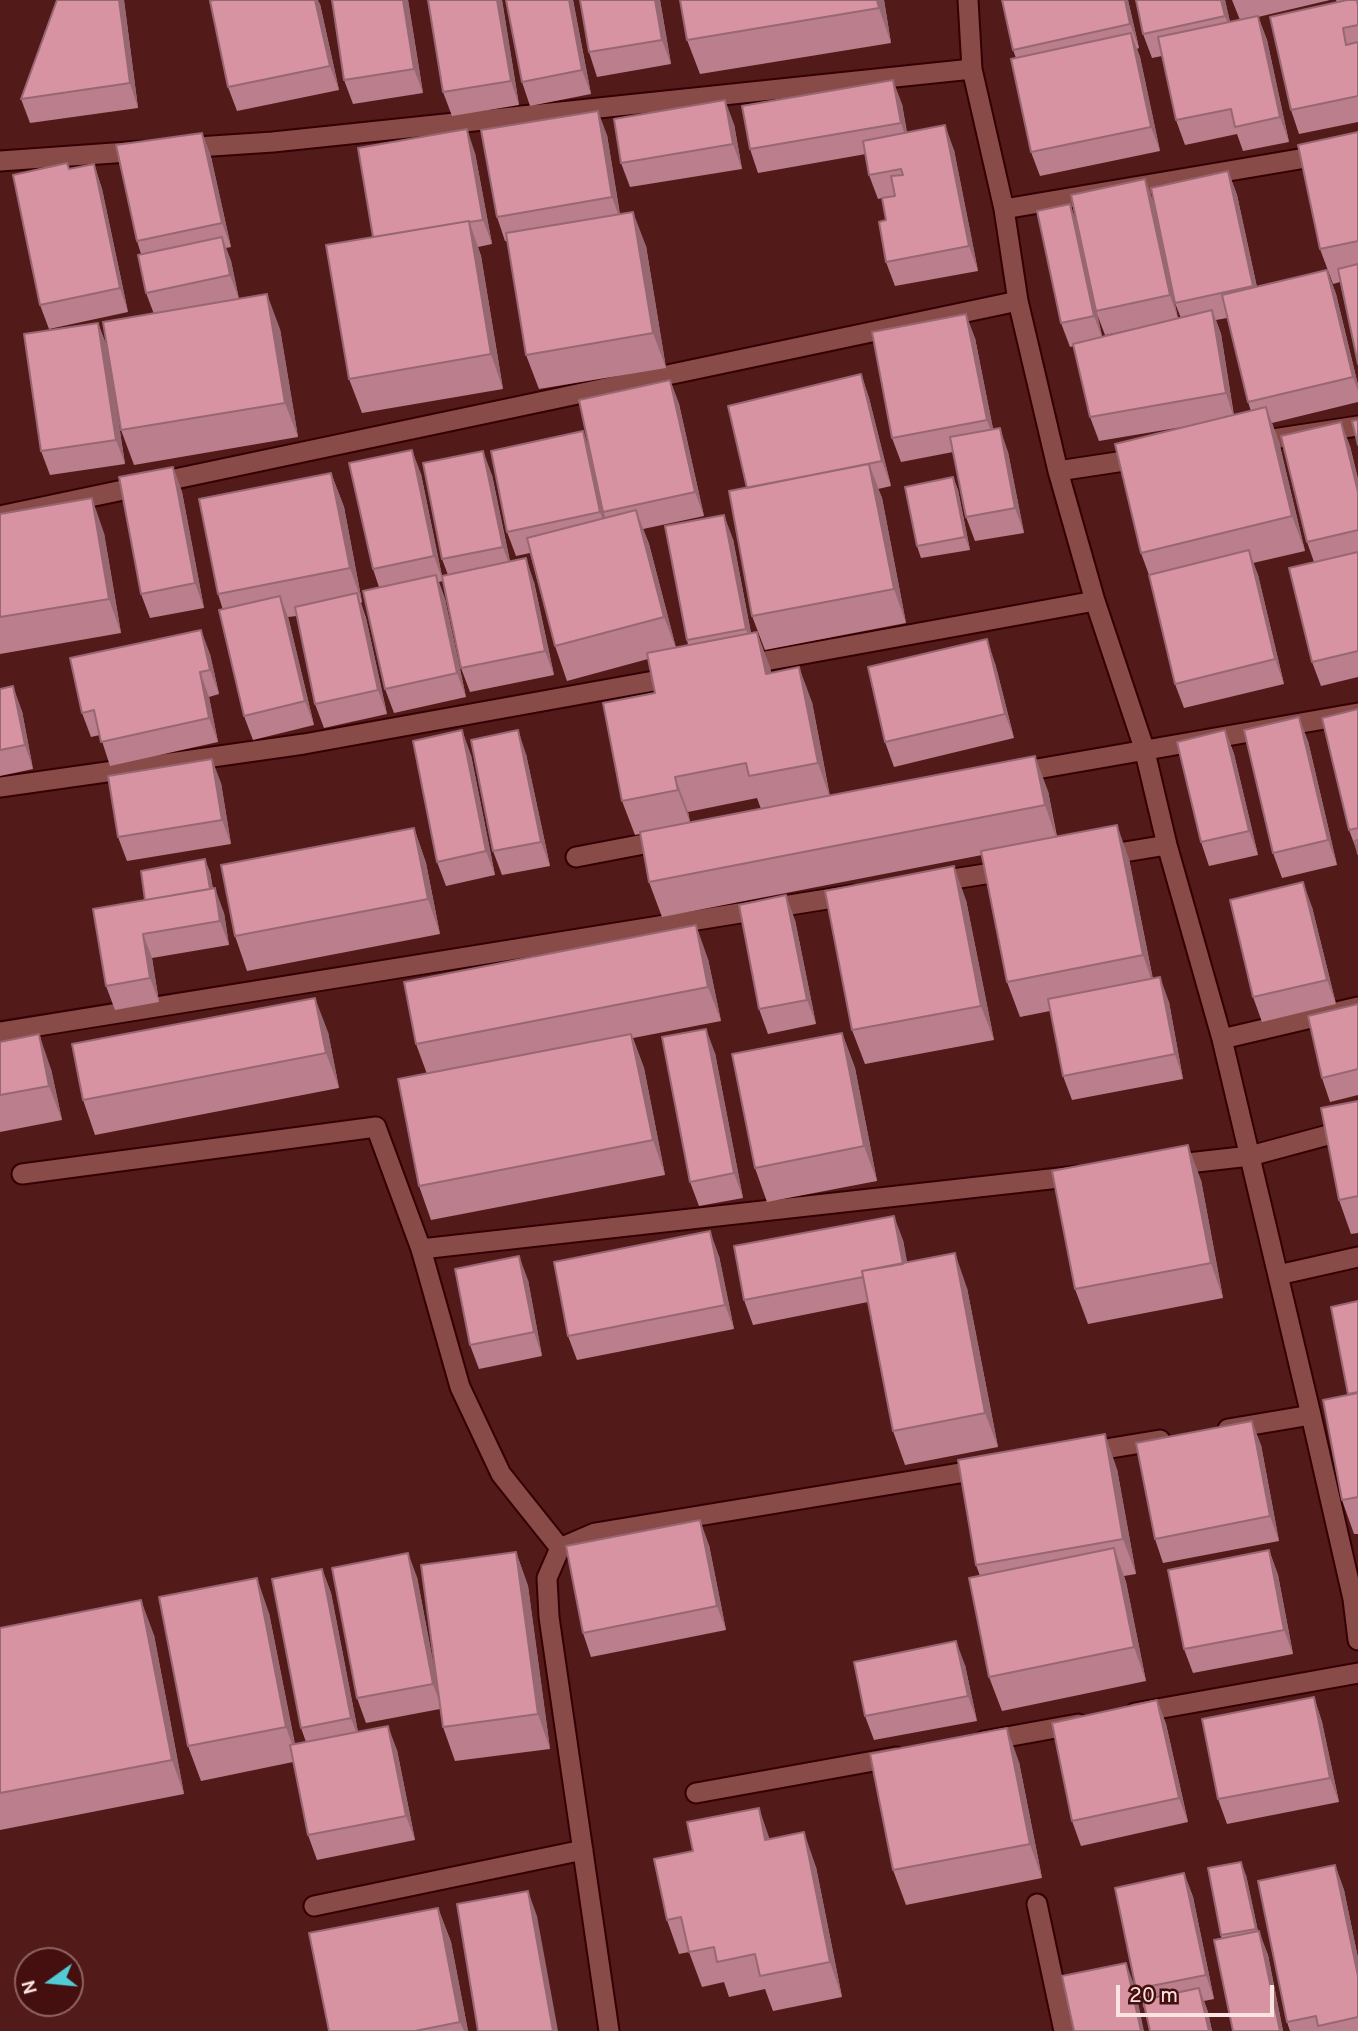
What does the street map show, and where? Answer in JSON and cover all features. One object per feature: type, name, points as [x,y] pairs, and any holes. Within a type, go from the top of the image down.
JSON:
[{"type":"street","points":[[968,0],[972,69],[1003,209],[1018,301],[1058,471],[1095,601],[1144,748],[1167,845],[1222,1039],[1311,1415],[1351,1560],[1358,1640]]},
{"type":"street","points":[[0,161],[273,142],[972,69]]},
{"type":"street","points":[[1003,209],[1358,149]]},
{"type":"street","points":[[0,516],[1018,301]]},
{"type":"street","points":[[1236,444],[1358,426]]},
{"type":"street","points":[[1058,471],[1167,454]]},
{"type":"street","points":[[727,668],[1095,601]]},
{"type":"street","points":[[0,787],[304,744],[699,673]]},
{"type":"street","points":[[995,776],[1144,748],[1358,713]]},
{"type":"street","points":[[576,857],[684,836]]},
{"type":"street","points":[[1085,858],[1167,845]]},
{"type":"street","points":[[920,884],[1030,867]]},
{"type":"street","points":[[0,1032],[866,893]]},
{"type":"street","points":[[1222,1039],[1358,1007]]},
{"type":"street","points":[[22,1174],[376,1127],[421,1250],[460,1387],[501,1474],[560,1548]]},
{"type":"street","points":[[1153,1167],[1250,1156],[1358,1127]]},
{"type":"street","points":[[421,1250],[1098,1173]]},
{"type":"street","points":[[1278,1275],[1358,1257]]},
{"type":"street","points":[[1215,1431],[1311,1415]]},
{"type":"street","points":[[1063,1456],[1174,1438]]},
{"type":"street","points":[[609,2031],[549,1617],[547,1578],[560,1548],[595,1533],[1008,1465]]},
{"type":"street","points":[[966,1744],[1358,1673]]},
{"type":"street","points":[[696,1793],[912,1754]]},
{"type":"street","points":[[314,1906],[583,1850]]},
{"type":"street","points":[[1037,1904],[1064,2031]]},
{"type":"building","points":[[57,0],[119,0],[130,83],[21,99]]},
{"type":"building","points":[[315,0],[330,66],[228,87],[210,1]]},
{"type":"building","points":[[332,0],[403,0],[414,69],[344,80]]},
{"type":"building","points":[[428,0],[497,0],[511,81],[443,92]]},
{"type":"building","points":[[506,0],[569,0],[582,70],[522,82]]},
{"type":"building","points":[[580,0],[655,0],[662,40],[589,52]]},
{"type":"building","points":[[680,0],[877,0],[879,8],[687,40]]},
{"type":"building","points":[[1002,0],[1125,0],[1130,24],[1013,50]]},
{"type":"building","points":[[1136,0],[1221,0],[1225,16],[1143,34]]},
{"type":"building","points":[[1357,0],[1358,6],[1358,25],[1343,28],[1346,45],[1358,42],[1358,96],[1291,110],[1270,17]]},
{"type":"building","points":[[1258,16],[1280,117],[1235,127],[1231,109],[1176,120],[1158,37]]},
{"type":"building","points":[[1131,33],[1151,127],[1031,152],[1011,59]]},
{"type":"building","points":[[893,80],[901,123],[750,149],[742,106]]},
{"type":"building","points":[[725,100],[733,144],[621,163],[614,119]]},
{"type":"building","points":[[598,111],[612,197],[497,217],[481,130]]},
{"type":"building","points":[[945,125],[969,246],[886,262],[879,222],[886,220],[882,198],[895,196],[891,176],[903,175],[901,169],[869,175],[863,141]]},
{"type":"building","points":[[467,129],[483,220],[373,237],[358,148]]},
{"type":"building","points":[[1358,132],[1358,241],[1320,249],[1298,145]]},
{"type":"building","points":[[202,133],[222,223],[137,241],[116,145]]},
{"type":"building","points":[[67,163],[69,169],[94,164],[120,288],[40,305],[13,175]]},
{"type":"building","points":[[1228,171],[1253,286],[1175,303],[1151,188]]},
{"type":"building","points":[[1145,179],[1170,295],[1096,311],[1071,195]]},
{"type":"building","points":[[1070,204],[1094,316],[1061,323],[1037,211]]},
{"type":"building","points":[[633,212],[653,333],[526,355],[506,233]]},
{"type":"building","points":[[469,221],[491,354],[349,379],[326,245]]},
{"type":"building","points":[[222,237],[230,275],[146,293],[138,255]]},
{"type":"building","points":[[1358,264],[1358,364],[1338,269]]},
{"type":"building","points":[[1327,270],[1353,377],[1248,402],[1222,295]]},
{"type":"building","points":[[267,294],[285,403],[121,430],[103,322]]},
{"type":"building","points":[[1212,310],[1226,393],[1090,417],[1073,344]]},
{"type":"building","points":[[966,314],[987,420],[892,438],[872,332]]},
{"type":"building","points":[[98,323],[116,440],[41,451],[24,334]]},
{"type":"building","points":[[861,374],[882,461],[747,488],[728,406]]},
{"type":"building","points":[[670,380],[695,492],[603,512],[579,400]]},
{"type":"building","points":[[1266,407],[1292,516],[1141,553],[1115,444]]},
{"type":"building","points":[[1358,420],[1358,445],[1352,421]]},
{"type":"building","points":[[1341,422],[1358,492],[1358,530],[1307,542],[1281,436]]},
{"type":"building","points":[[1000,428],[1015,508],[966,517],[950,437]]},
{"type":"building","points":[[583,431],[600,512],[507,532],[491,451]]},
{"type":"building","points":[[412,450],[434,556],[373,569],[349,463]]},
{"type":"building","points":[[483,451],[503,547],[442,559],[423,463]]},
{"type":"building","points":[[869,464],[894,589],[752,616],[729,491]]},
{"type":"building","points":[[173,467],[195,583],[141,594],[119,477]]},
{"type":"building","points":[[331,473],[350,568],[218,594],[199,499]]},
{"type":"building","points":[[953,477],[965,537],[917,546],[905,487]]},
{"type":"building","points":[[92,498],[109,599],[0,617],[0,514]]},
{"type":"building","points":[[636,510],[664,617],[555,646],[527,538]]},
{"type":"building","points":[[724,515],[746,629],[687,640],[665,526]]},
{"type":"building","points":[[1249,550],[1275,659],[1175,684],[1149,575]]},
{"type":"building","points":[[1358,552],[1358,651],[1312,662],[1289,568]]},
{"type":"building","points":[[526,558],[545,651],[461,668],[442,576]]},
{"type":"building","points":[[436,575],[457,673],[385,689],[363,591]]},
{"type":"building","points":[[357,593],[378,690],[315,704],[295,607]]},
{"type":"building","points":[[280,596],[305,701],[244,716],[219,610]]},
{"type":"building","points":[[201,630],[210,670],[200,672],[209,718],[101,742],[94,710],[82,713],[70,658]]},
{"type":"building","points":[[757,632],[766,674],[799,667],[818,763],[749,776],[746,763],[675,777],[678,790],[622,801],[603,703],[655,693],[647,653]]},
{"type":"building","points":[[987,639],[1005,714],[885,742],[868,667]]},
{"type":"building","points":[[13,686],[25,745],[0,750],[0,689]]},
{"type":"building","points":[[1358,709],[1358,828],[1349,830],[1322,718]]},
{"type":"building","points":[[1299,717],[1328,840],[1273,853],[1244,730]]},
{"type":"building","points":[[462,730],[486,851],[437,862],[413,741]]},
{"type":"building","points":[[518,730],[541,842],[493,851],[471,740]]},
{"type":"building","points":[[1225,730],[1249,831],[1201,842],[1177,742]]},
{"type":"building","points":[[1035,756],[1045,805],[649,882],[640,832]]},
{"type":"building","points":[[212,759],[222,820],[118,837],[108,776]]},
{"type":"building","points":[[1117,825],[1143,955],[1007,982],[981,851]]},
{"type":"building","points":[[414,828],[428,899],[235,936],[221,865]]},
{"type":"building","points":[[205,859],[210,889],[145,900],[141,871]]},
{"type":"building","points":[[954,866],[981,1006],[852,1030],[825,891]]},
{"type":"building","points":[[1303,882],[1327,980],[1253,997],[1230,900]]},
{"type":"building","points":[[215,888],[220,921],[143,934],[150,978],[106,986],[93,909]]},
{"type":"building","points":[[786,895],[807,1000],[759,1009],[739,905]]},
{"type":"building","points":[[696,925],[708,987],[416,1044],[404,982]]},
{"type":"building","points":[[1160,977],[1175,1054],[1063,1076],[1048,999]]},
{"type":"building","points":[[315,998],[326,1053],[83,1100],[72,1044]]},
{"type":"building","points":[[1358,1004],[1358,1069],[1322,1078],[1308,1016]]},
{"type":"building","points":[[706,1029],[734,1173],[690,1182],[662,1037]]},
{"type":"building","points":[[842,1033],[864,1146],[755,1168],[732,1054]]},
{"type":"building","points":[[39,1034],[49,1086],[0,1095],[0,1042]]},
{"type":"building","points":[[631,1034],[653,1140],[419,1186],[398,1079]]},
{"type":"building","points":[[1358,1101],[1358,1196],[1339,1200],[1321,1108]]},
{"type":"building","points":[[1188,1145],[1211,1263],[1075,1289],[1052,1171]]},
{"type":"building","points":[[894,1216],[903,1264],[862,1271],[863,1277],[744,1300],[734,1246]]},
{"type":"building","points":[[710,1231],[725,1305],[568,1336],[554,1262]]},
{"type":"building","points":[[955,1253],[985,1413],[893,1431],[862,1271]]},
{"type":"building","points":[[519,1256],[534,1332],[470,1345],[455,1269]]},
{"type":"building","points":[[1358,1301],[1358,1392],[1348,1394],[1331,1307]]},
{"type":"building","points":[[1358,1393],[1358,1497],[1342,1500],[1323,1400]]},
{"type":"building","points":[[1252,1421],[1270,1516],[1155,1539],[1136,1443]]},
{"type":"building","points":[[1105,1434],[1123,1539],[976,1565],[958,1460]]},
{"type":"building","points":[[700,1520],[717,1606],[583,1633],[566,1546]]},
{"type":"building","points":[[1114,1548],[1134,1647],[989,1677],[969,1578]]},
{"type":"building","points":[[1269,1550],[1284,1630],[1184,1649],[1168,1570]]},
{"type":"building","points":[[516,1552],[538,1714],[443,1727],[421,1565]]},
{"type":"building","points":[[408,1553],[433,1684],[357,1698],[332,1568]]},
{"type":"building","points":[[322,1569],[351,1718],[301,1728],[272,1579]]},
{"type":"building","points":[[257,1578],[286,1727],[188,1746],[159,1597]]},
{"type":"building","points":[[141,1600],[172,1760],[0,1793],[0,1628]]},
{"type":"building","points":[[956,1641],[968,1696],[865,1716],[854,1662]]},
{"type":"building","points":[[1314,1697],[1330,1778],[1218,1799],[1202,1719]]},
{"type":"building","points":[[1157,1700],[1179,1798],[1072,1821],[1052,1723]]},
{"type":"building","points":[[388,1726],[406,1816],[308,1835],[290,1745]]},
{"type":"building","points":[[1007,1728],[1030,1844],[893,1870],[870,1754]]},
{"type":"building","points":[[759,1808],[765,1840],[804,1832],[830,1962],[760,1976],[755,1954],[717,1962],[714,1947],[689,1952],[681,1917],[667,1920],[654,1859],[693,1851],[687,1822]]},
{"type":"building","points":[[1241,1862],[1256,1929],[1221,1935],[1208,1868]]},
{"type":"building","points":[[1335,1865],[1358,1976],[1358,2017],[1318,2026],[1316,2016],[1287,2022],[1258,1881]]},
{"type":"building","points":[[1184,1873],[1206,1975],[1136,1989],[1115,1888]]},
{"type":"building","points":[[528,1891],[553,2031],[478,2031],[457,1904]]},
{"type":"building","points":[[438,1908],[460,2022],[415,2031],[329,2031],[309,1933]]},
{"type":"building","points":[[1259,1931],[1280,2031],[1233,2031],[1214,1940]]},
{"type":"building","points":[[1126,1963],[1141,2031],[1074,2031],[1062,1976]]},
{"type":"building","points":[[1199,1988],[1209,2031],[1150,2031],[1143,2000]]}]
